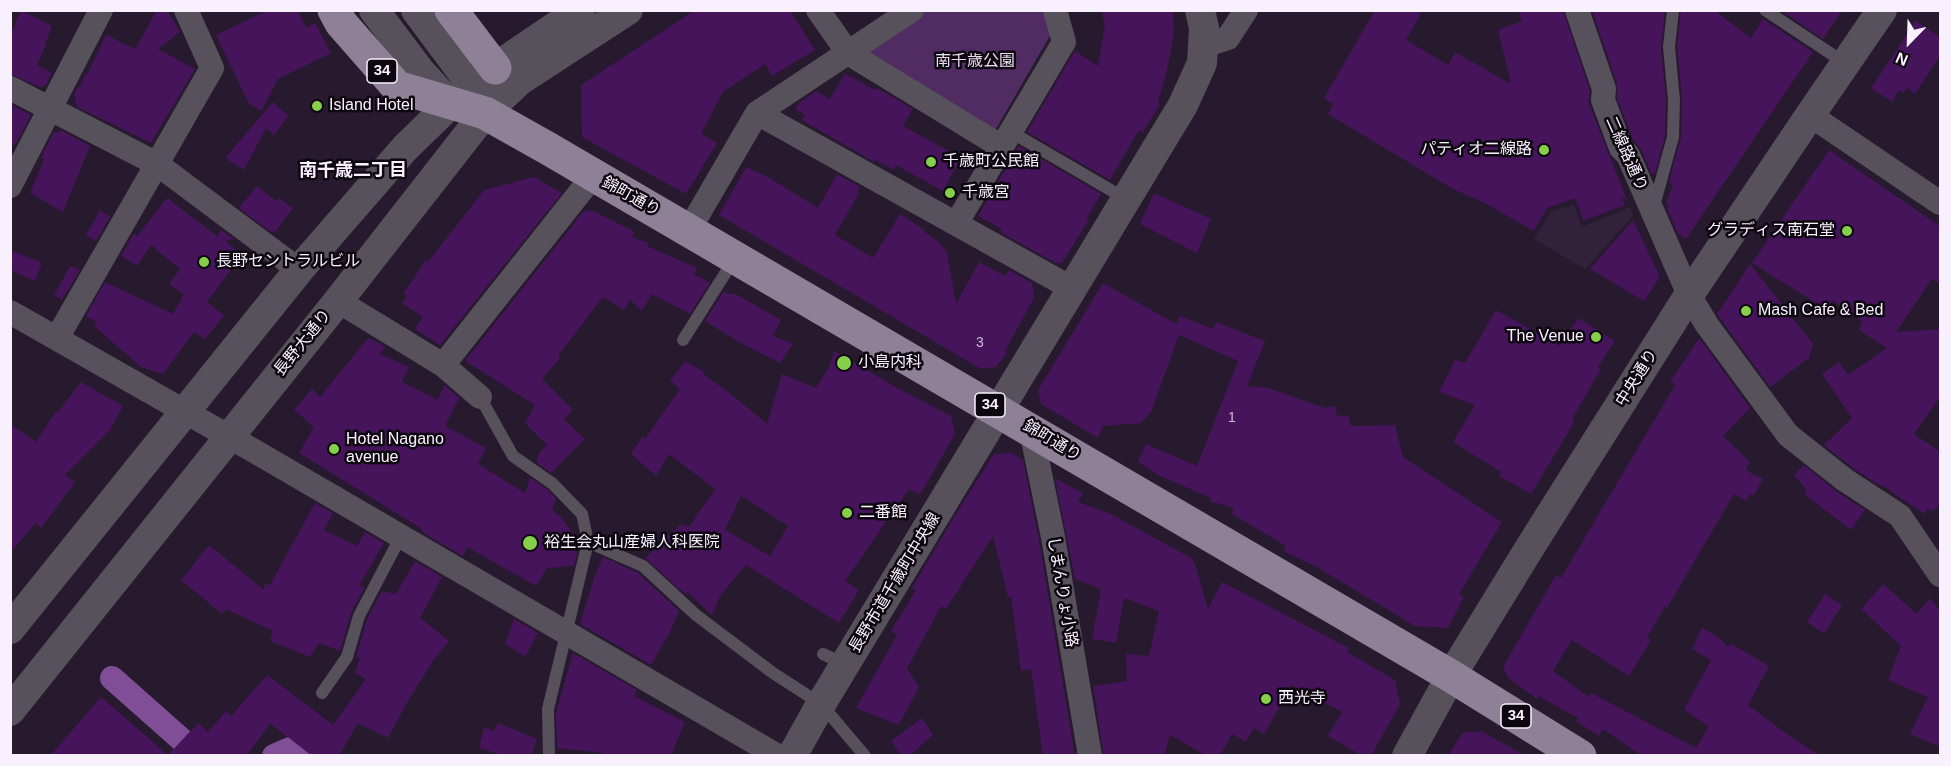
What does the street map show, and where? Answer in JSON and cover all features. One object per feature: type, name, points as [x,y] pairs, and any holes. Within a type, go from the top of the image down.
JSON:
[{"type":"main road","name":"34","points":[[334,10],[341,23],[397,87],[472,85],[484,113]]},
{"type":"main road","points":[[451,10],[472,85]]},
{"type":"main road","name":"錦町通り","points":[[484,113],[736,257],[1451,676]]},
{"type":"main road","name":"34","points":[[1451,676],[1580,756]]},
{"type":"street","points":[[10,186],[101,10]]},
{"type":"street","points":[[57,338],[212,68],[186,10]]},
{"type":"street","points":[[374,10],[420,71],[472,85]]},
{"type":"street","points":[[416,10],[472,85]]},
{"type":"street","points":[[14,618],[299,270],[405,148],[472,85],[580,10]]},
{"type":"street","name":"長野大通り","points":[[10,711],[338,301],[484,113],[519,81],[628,10]]},
{"type":"street","points":[[818,10],[848,53],[1006,139]]},
{"type":"street","points":[[689,230],[757,113],[912,10]]},
{"type":"street","points":[[956,224],[1064,42],[1055,10]]},
{"type":"street","name":"長野市道千歳町中央線","points":[[792,756],[821,704],[834,659],[1000,411],[1182,105],[1202,63],[1204,28],[1200,10]]},
{"type":"street","points":[[1203,46],[1228,38],[1246,10]]},
{"type":"street","name":"二線路通り","points":[[1577,10],[1604,88],[1602,100],[1621,148],[1628,155],[1689,295],[1707,325],[1788,435],[1845,480],[1899,506],[1900,516],[1941,575]]},
{"type":"street","name":"中央通り","points":[[1407,756],[1451,676],[1689,295],[1882,10]]},
{"type":"street","points":[[10,88],[158,164],[299,270]]},
{"type":"street","points":[[757,113],[1073,289]]},
{"type":"street","points":[[1810,115],[1941,203]]},
{"type":"street","points":[[443,365],[593,176]]},
{"type":"street","points":[[338,301],[443,365],[480,397]]},
{"type":"street","points":[[10,312],[229,436],[777,756]]},
{"type":"street","name":"しまんりょ小路","points":[[1031,430],[1053,537],[1090,756]]},
{"type":"lane","points":[[1652,213],[1673,137],[1674,100],[1669,47],[1673,10]]},
{"type":"lane","points":[[1765,10],[1845,63]]},
{"type":"lane","points":[[1006,139],[1126,199]]},
{"type":"lane","points":[[683,340],[736,257]]},
{"type":"lane","points":[[480,397],[513,456],[553,484],[582,514],[588,542],[548,708],[549,756]]},
{"type":"lane","points":[[322,693],[347,657],[359,616],[401,536]]},
{"type":"lane","points":[[588,542],[643,567],[696,615],[773,673],[821,704],[865,756]]},
{"type":"shaded area","points":[[1574,205],[1582,227],[1630,207],[1633,216],[1585,269],[1534,239],[1550,212]]},
{"type":"green space","name":"南千歳公園","points":[[923,11],[1045,11],[1051,34],[996,129],[982,127],[868,58],[867,47]]},
{"type":"building","points":[[21,10],[52,26],[37,65],[52,73],[45,86],[40,87],[10,74],[10,36]]},
{"type":"building","points":[[157,10],[167,10],[180,32],[158,49],[195,69],[151,143],[77,107],[74,94],[78,86],[80,87],[85,74],[87,75],[106,35],[135,49]]},
{"type":"building","points":[[268,10],[298,10],[306,28],[315,23],[331,53],[278,79],[261,111],[249,104],[216,35]]},
{"type":"building","points":[[695,10],[790,10],[815,50],[772,76],[765,64],[723,92],[701,134],[717,143],[686,194],[582,137],[581,85]]},
{"type":"building","points":[[1101,10],[1173,10],[1174,34],[1158,102],[1160,104],[1143,132],[1139,130],[1110,180],[1027,132],[1075,51],[1098,66],[1105,25]]},
{"type":"building","points":[[1375,10],[1423,10],[1406,40],[1448,65],[1455,52],[1511,84],[1498,30],[1522,21],[1518,10],[1563,10],[1590,91],[1589,101],[1587,99],[1627,200],[1621,197],[1625,205],[1583,221],[1575,198],[1547,208],[1534,231],[1483,202],[1453,189],[1328,114],[1333,104],[1324,98]]},
{"type":"building","points":[[1592,10],[1665,10],[1661,48],[1666,100],[1665,136],[1655,173],[1651,173],[1641,149],[1633,140],[1617,98],[1617,84]]},
{"type":"building","points":[[1681,10],[1714,10],[1751,38],[1763,19],[1813,52],[1686,239],[1678,234],[1666,202],[1673,185],[1669,182],[1681,137],[1682,99],[1677,47]]},
{"type":"building","points":[[1781,10],[1842,10],[1823,39]]},
{"type":"building","points":[[1916,21],[1941,38],[1941,54],[1915,94],[1907,88],[1903,93],[1899,90],[1892,102],[1871,88]]},
{"type":"building","points":[[845,74],[875,90],[877,88],[913,109],[903,126],[961,158],[943,191],[896,165],[893,170],[875,160],[874,162],[802,120],[805,115],[795,109],[800,102],[816,91],[830,99]]},
{"type":"building","points":[[273,102],[289,116],[274,135],[266,128],[244,170],[225,158]]},
{"type":"building","points":[[10,104],[31,115],[15,145],[10,143]]},
{"type":"building","points":[[63,131],[90,146],[63,212],[30,193],[44,159],[41,158],[53,133]]},
{"type":"building","points":[[1019,146],[1101,194],[1087,218],[1089,219],[1062,263],[1056,263],[1000,232],[1002,229],[978,216]]},
{"type":"building","points":[[1829,150],[1941,227],[1941,284],[1932,279],[1896,332],[1941,329],[1941,396],[1914,434],[1941,452],[1941,503],[1933,511],[1927,509],[1924,514],[1853,468],[1824,445],[1852,418],[1822,374],[1839,362],[1848,375],[1887,348],[1858,330],[1863,322],[1832,300],[1827,310],[1752,263]]},
{"type":"building","points":[[746,167],[768,177],[818,208],[837,174],[860,187],[857,192],[859,193],[835,235],[873,258],[900,214],[925,230],[924,232],[939,242],[947,252],[956,304],[979,262],[1005,276],[1009,270],[1032,283],[1034,298],[1005,351],[1007,353],[996,367],[981,369],[719,215]]},
{"type":"building","points":[[534,177],[562,193],[440,345],[415,329],[423,317],[402,303],[407,296],[403,294],[426,260],[428,262],[484,190]]},
{"type":"building","points":[[257,186],[276,201],[279,198],[293,208],[276,231],[271,232],[239,208]]},
{"type":"building","points":[[1154,193],[1211,219],[1197,253],[1140,224]]},
{"type":"building","points":[[167,198],[217,236],[221,230],[234,239],[225,241],[242,255],[207,302],[224,316],[205,339],[194,332],[163,374],[141,367],[94,326],[97,322],[86,316],[105,282],[173,314],[184,294],[169,284],[180,269],[151,245],[137,266],[121,256],[134,233],[137,236]]},
{"type":"building","points":[[100,210],[110,217],[96,241],[86,235]]},
{"type":"building","points":[[591,210],[635,232],[632,237],[649,243],[647,246],[697,268],[694,274],[710,283],[690,314],[652,294],[642,311],[630,300],[624,310],[603,297],[558,356],[560,358],[542,379],[573,410],[564,419],[585,439],[551,473],[536,462],[540,452],[547,445],[525,423],[535,405],[465,361],[583,212]]},
{"type":"building","points":[[1633,220],[1660,277],[1644,301],[1590,269]]},
{"type":"building","points":[[10,250],[42,263],[35,281],[10,270]]},
{"type":"building","points":[[1750,264],[1813,344],[1809,358],[1770,387],[1717,314]]},
{"type":"building","points":[[70,266],[80,270],[62,300],[54,295]]},
{"type":"building","points":[[1103,283],[1176,324],[1180,316],[1213,329],[1216,322],[1265,341],[1247,386],[1268,388],[1325,408],[1335,406],[1337,416],[1348,415],[1351,426],[1395,425],[1403,457],[1502,522],[1459,594],[1464,597],[1448,628],[1415,626],[1315,566],[1283,551],[1286,546],[1232,514],[1234,508],[1210,501],[1211,498],[1158,475],[1138,462],[1146,444],[1197,466],[1238,361],[1179,335],[1151,412],[1141,423],[1103,426],[1098,438],[1041,404],[1038,390]]},
{"type":"building","points":[[724,291],[731,295],[734,293],[781,320],[773,336],[793,344],[780,363],[737,341],[705,321]]},
{"type":"building","points":[[1496,310],[1560,346],[1578,318],[1615,341],[1598,367],[1601,369],[1572,419],[1575,421],[1531,494],[1499,476],[1501,472],[1453,442],[1475,405],[1439,392],[1455,360],[1465,363]]},
{"type":"building","points":[[368,338],[385,346],[380,354],[409,367],[402,382],[438,400],[444,385],[459,398],[445,426],[486,448],[478,464],[525,493],[530,478],[548,490],[556,499],[552,510],[561,517],[573,534],[577,553],[574,566],[547,568],[536,586],[467,547],[463,556],[299,453],[314,427],[294,410],[312,389],[320,397]]},
{"type":"building","points":[[1700,339],[1750,408],[1723,436],[1750,462],[1746,470],[1763,479],[1754,495],[1750,494],[1746,501],[1734,494],[1667,608],[1665,606],[1647,638],[1651,640],[1629,676],[1572,640],[1553,671],[1589,697],[1591,693],[1696,748],[1709,726],[1684,710],[1711,660],[1692,649],[1702,628],[1717,636],[1728,647],[1730,643],[1769,666],[1748,705],[1820,756],[1642,756],[1603,729],[1599,736],[1576,721],[1578,718],[1538,696],[1537,699],[1508,678],[1503,667],[1556,575],[1561,578],[1675,385],[1670,382]]},
{"type":"building","points":[[834,351],[951,416],[955,434],[920,495],[909,489],[845,581],[859,590],[839,623],[746,565],[720,596],[712,615],[645,558],[681,524],[689,527],[715,489],[669,454],[656,476],[631,454],[642,437],[645,439],[680,389],[670,381],[685,361],[704,372],[703,374],[767,424],[782,374],[816,388],[829,367]],"holes":[[[741,496],[788,526],[770,556],[725,530]]]},
{"type":"building","points":[[81,382],[123,406],[110,430],[65,475],[75,482],[41,528],[36,523],[10,553],[10,424],[36,442],[56,411],[58,412]]},
{"type":"building","points":[[1011,453],[1023,460],[1039,540],[1075,756],[1043,756],[1031,669],[1021,671],[1011,597],[1008,597],[993,536],[946,609],[941,606],[907,669],[919,687],[899,725],[856,708],[897,635],[891,631],[916,590],[912,588],[954,517],[994,454]]},
{"type":"building","points":[[1804,465],[1836,491],[1865,510],[1851,530],[1804,494],[1807,490],[1794,475]]},
{"type":"building","points":[[1055,478],[1083,493],[1078,502],[1111,514],[1191,558],[1195,564],[1208,609],[1222,582],[1349,648],[1347,652],[1395,680],[1400,704],[1371,756],[1362,756],[1328,736],[1342,712],[1292,685],[1264,734],[1254,728],[1246,742],[1232,734],[1220,756],[1207,756],[1170,735],[1164,756],[1104,756],[1093,686],[1127,681],[1126,654],[1149,656],[1159,611],[1124,598],[1116,643],[1092,639],[1101,589],[1075,579]]},
{"type":"building","points":[[315,503],[333,513],[324,530],[357,546],[365,532],[384,543],[359,586],[365,587],[351,613],[340,651],[319,643],[310,657],[270,641],[273,631],[226,609],[222,614],[181,580],[209,545],[264,590],[265,583],[270,585]]},
{"type":"building","points":[[603,557],[638,573],[679,611],[651,665],[580,624]]},
{"type":"building","points":[[415,561],[442,577],[420,618],[449,641],[435,658],[388,738],[358,723],[339,756],[312,756],[270,723],[247,756],[50,756],[101,697],[168,755],[198,723],[208,732],[226,711],[231,716],[267,675],[333,725],[366,679],[355,673],[360,658],[356,657],[367,619],[382,591],[396,594]]},
{"type":"building","points":[[1883,584],[1917,614],[1930,598],[1941,613],[1941,747],[1910,734],[1928,697],[1888,680],[1901,646],[1861,609]]},
{"type":"building","points":[[1825,594],[1842,605],[1824,634],[1807,622]]},
{"type":"building","points":[[514,619],[538,633],[525,657],[505,644]]},
{"type":"building","points":[[573,653],[637,690],[634,696],[685,722],[671,756],[602,756],[603,753],[557,748],[556,713]]},
{"type":"building","points":[[922,718],[933,735],[909,756],[901,756],[891,741]]},
{"type":"building","points":[[498,723],[537,739],[531,756],[505,756],[479,748],[484,727],[494,731]]},
{"type":"building","points":[[1481,731],[1526,756],[1448,756],[1462,733]]},
{"type":"waterway","points":[[112,678],[200,756]]},
{"type":"waterway","points":[[274,756],[290,749],[300,756]]},
{"type":"place","name":"Island Hotel","points":[[317,106]]},
{"type":"place","name":"パティオ二線路","points":[[1544,150]]},
{"type":"place","name":"千歳町公民館","points":[[931,162]]},
{"type":"place","name":"千歳宮","points":[[950,193]]},
{"type":"place","name":"グラディス南石堂","points":[[1847,231]]},
{"type":"place","name":"長野セントラルビル","points":[[204,262]]},
{"type":"place","name":"Mash Cafe & Bed","points":[[1746,311]]},
{"type":"place","name":"The Venue","points":[[1596,337]]},
{"type":"place","name":"小島内科","points":[[844,363]]},
{"type":"place","name":"Hotel Nagano avenue","points":[[334,449]]},
{"type":"place","name":"二番館","points":[[847,513]]},
{"type":"place","name":"裕生会丸山産婦人科医院","points":[[530,543]]},
{"type":"place","name":"西光寺","points":[[1266,699]]},
{"type":"district","name":"南千歳二丁目","points":[[353,171]]}]
